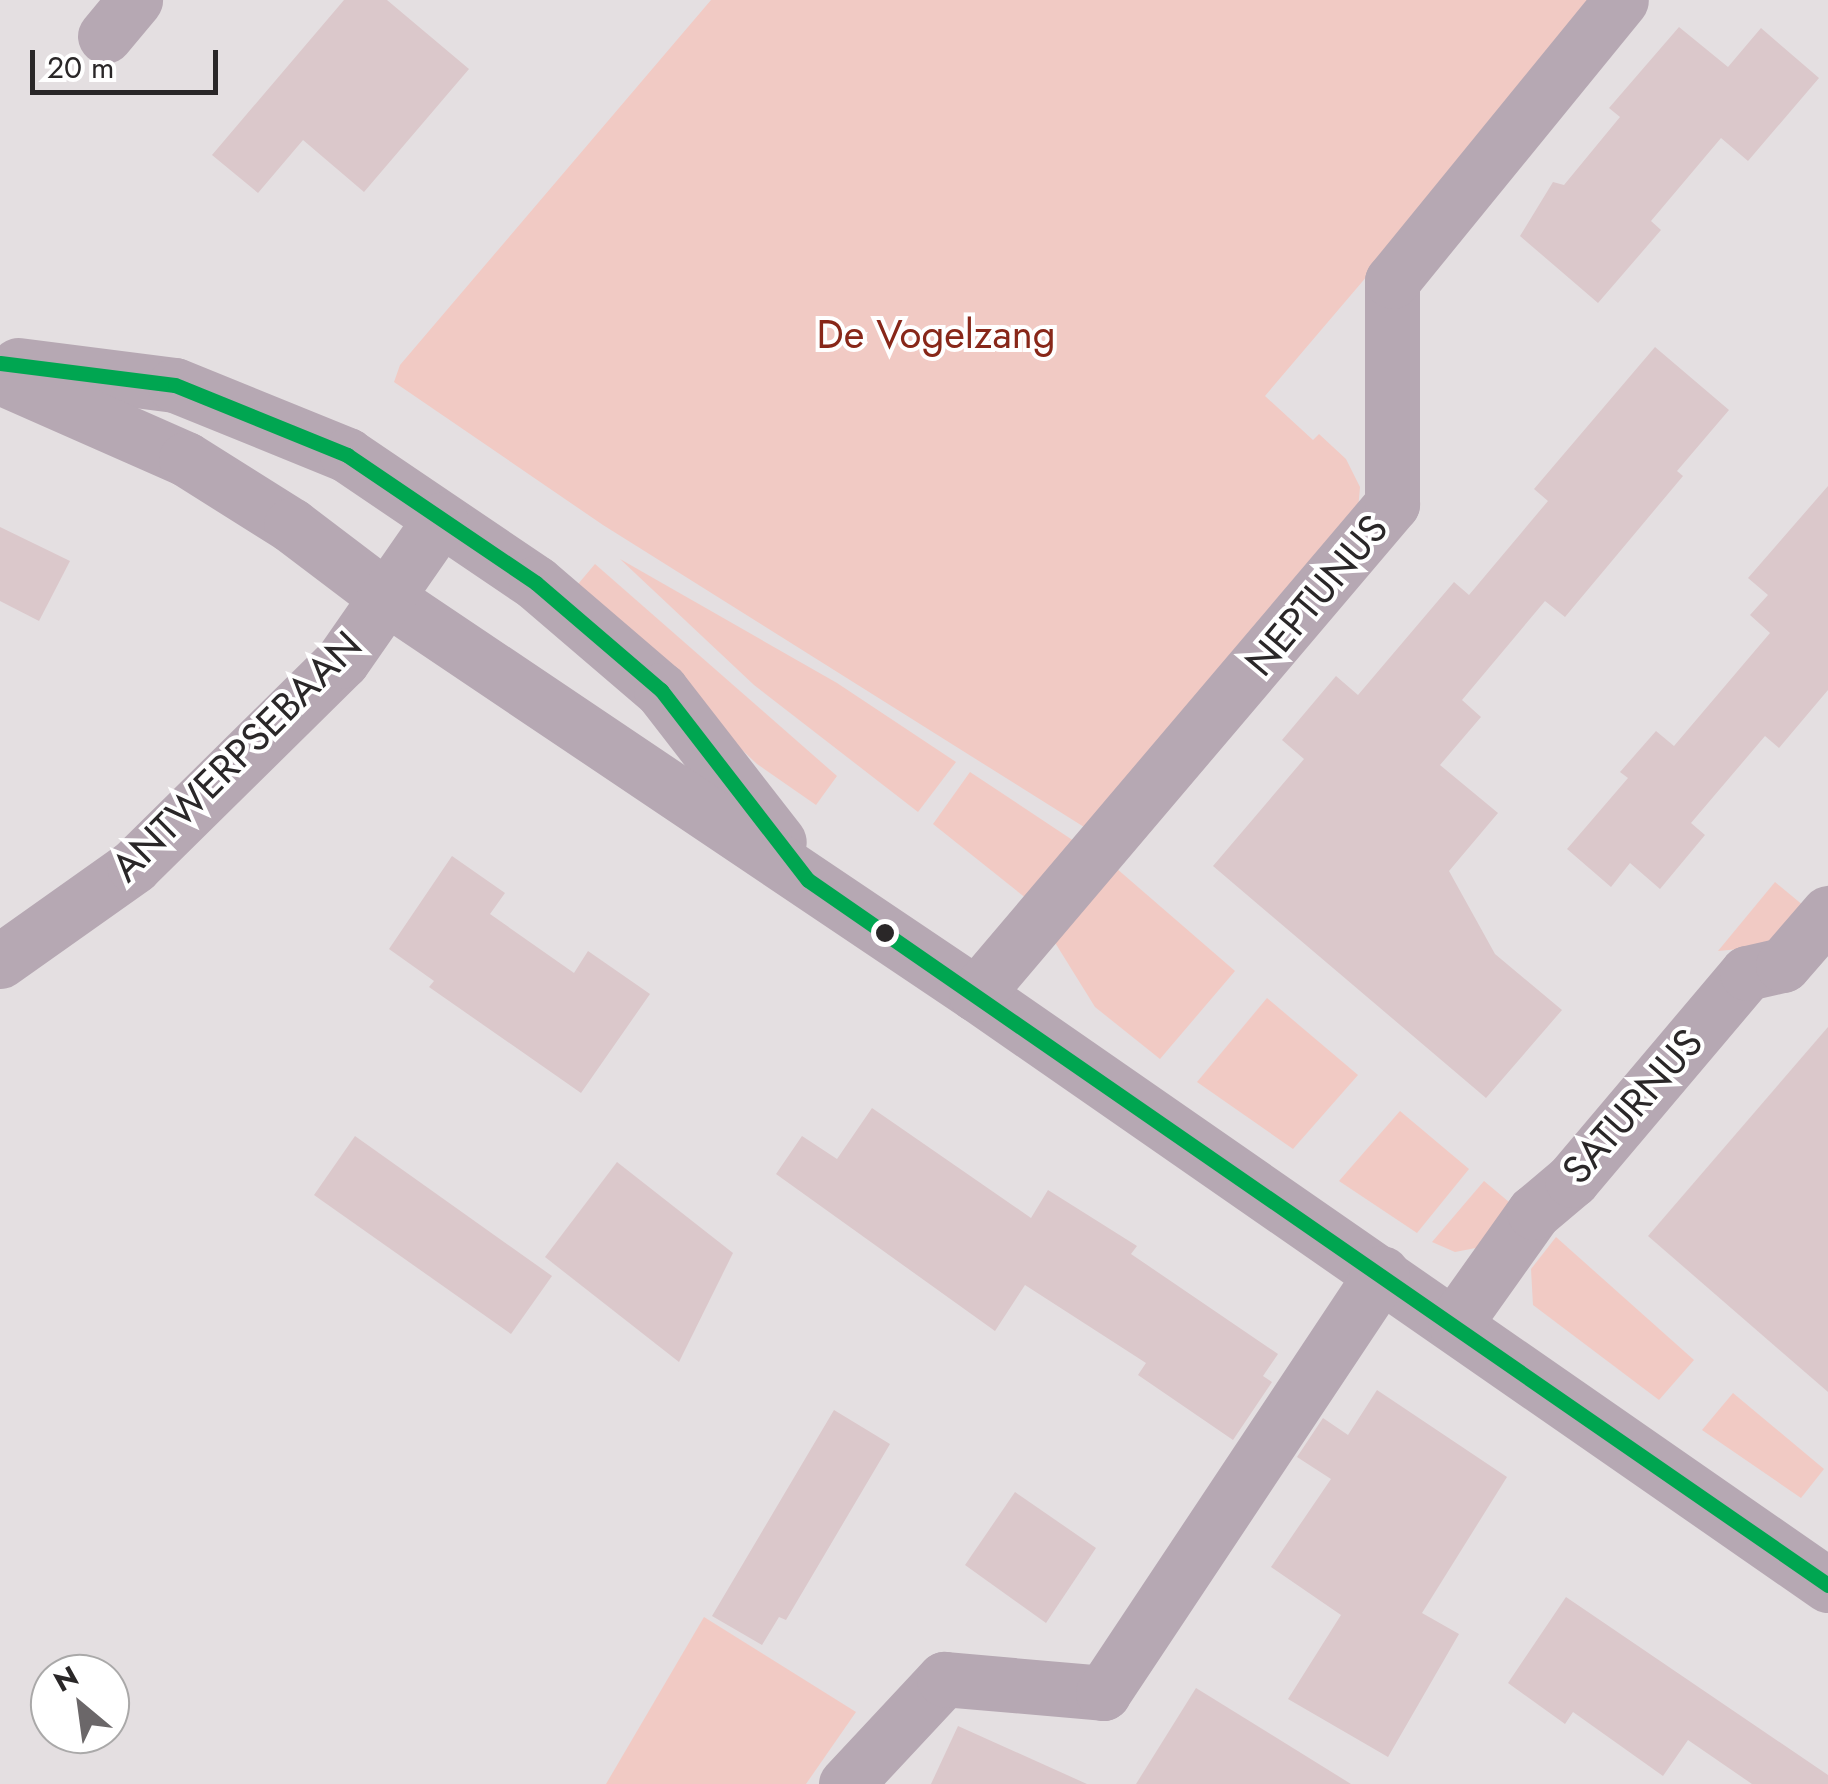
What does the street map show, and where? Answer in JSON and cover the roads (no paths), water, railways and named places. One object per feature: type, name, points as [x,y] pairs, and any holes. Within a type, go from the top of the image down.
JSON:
[{"type":"street","name":"NEPTUNUS","points":[[976,994],[1392,504],[1392,281],[1621,0]]},
{"type":"street","points":[[0,362],[175,386],[347,455],[536,583],[661,690],[808,880]]},
{"type":"street","points":[[0,377],[186,459],[976,994],[1828,1584]]},
{"type":"street","name":"ANTWERPSEBAAN","points":[[0,961],[134,866],[342,661],[440,520]]},
{"type":"street","name":"SATURNUS","points":[[1456,1323],[1534,1212],[1572,1180],[1747,974],[1783,965],[1828,913]]},
{"type":"street","points":[[846,1784],[944,1679],[1102,1693],[1382,1273]]},
{"type":"park label","name":"De Vogelzang","points":[[936,334]]}]
